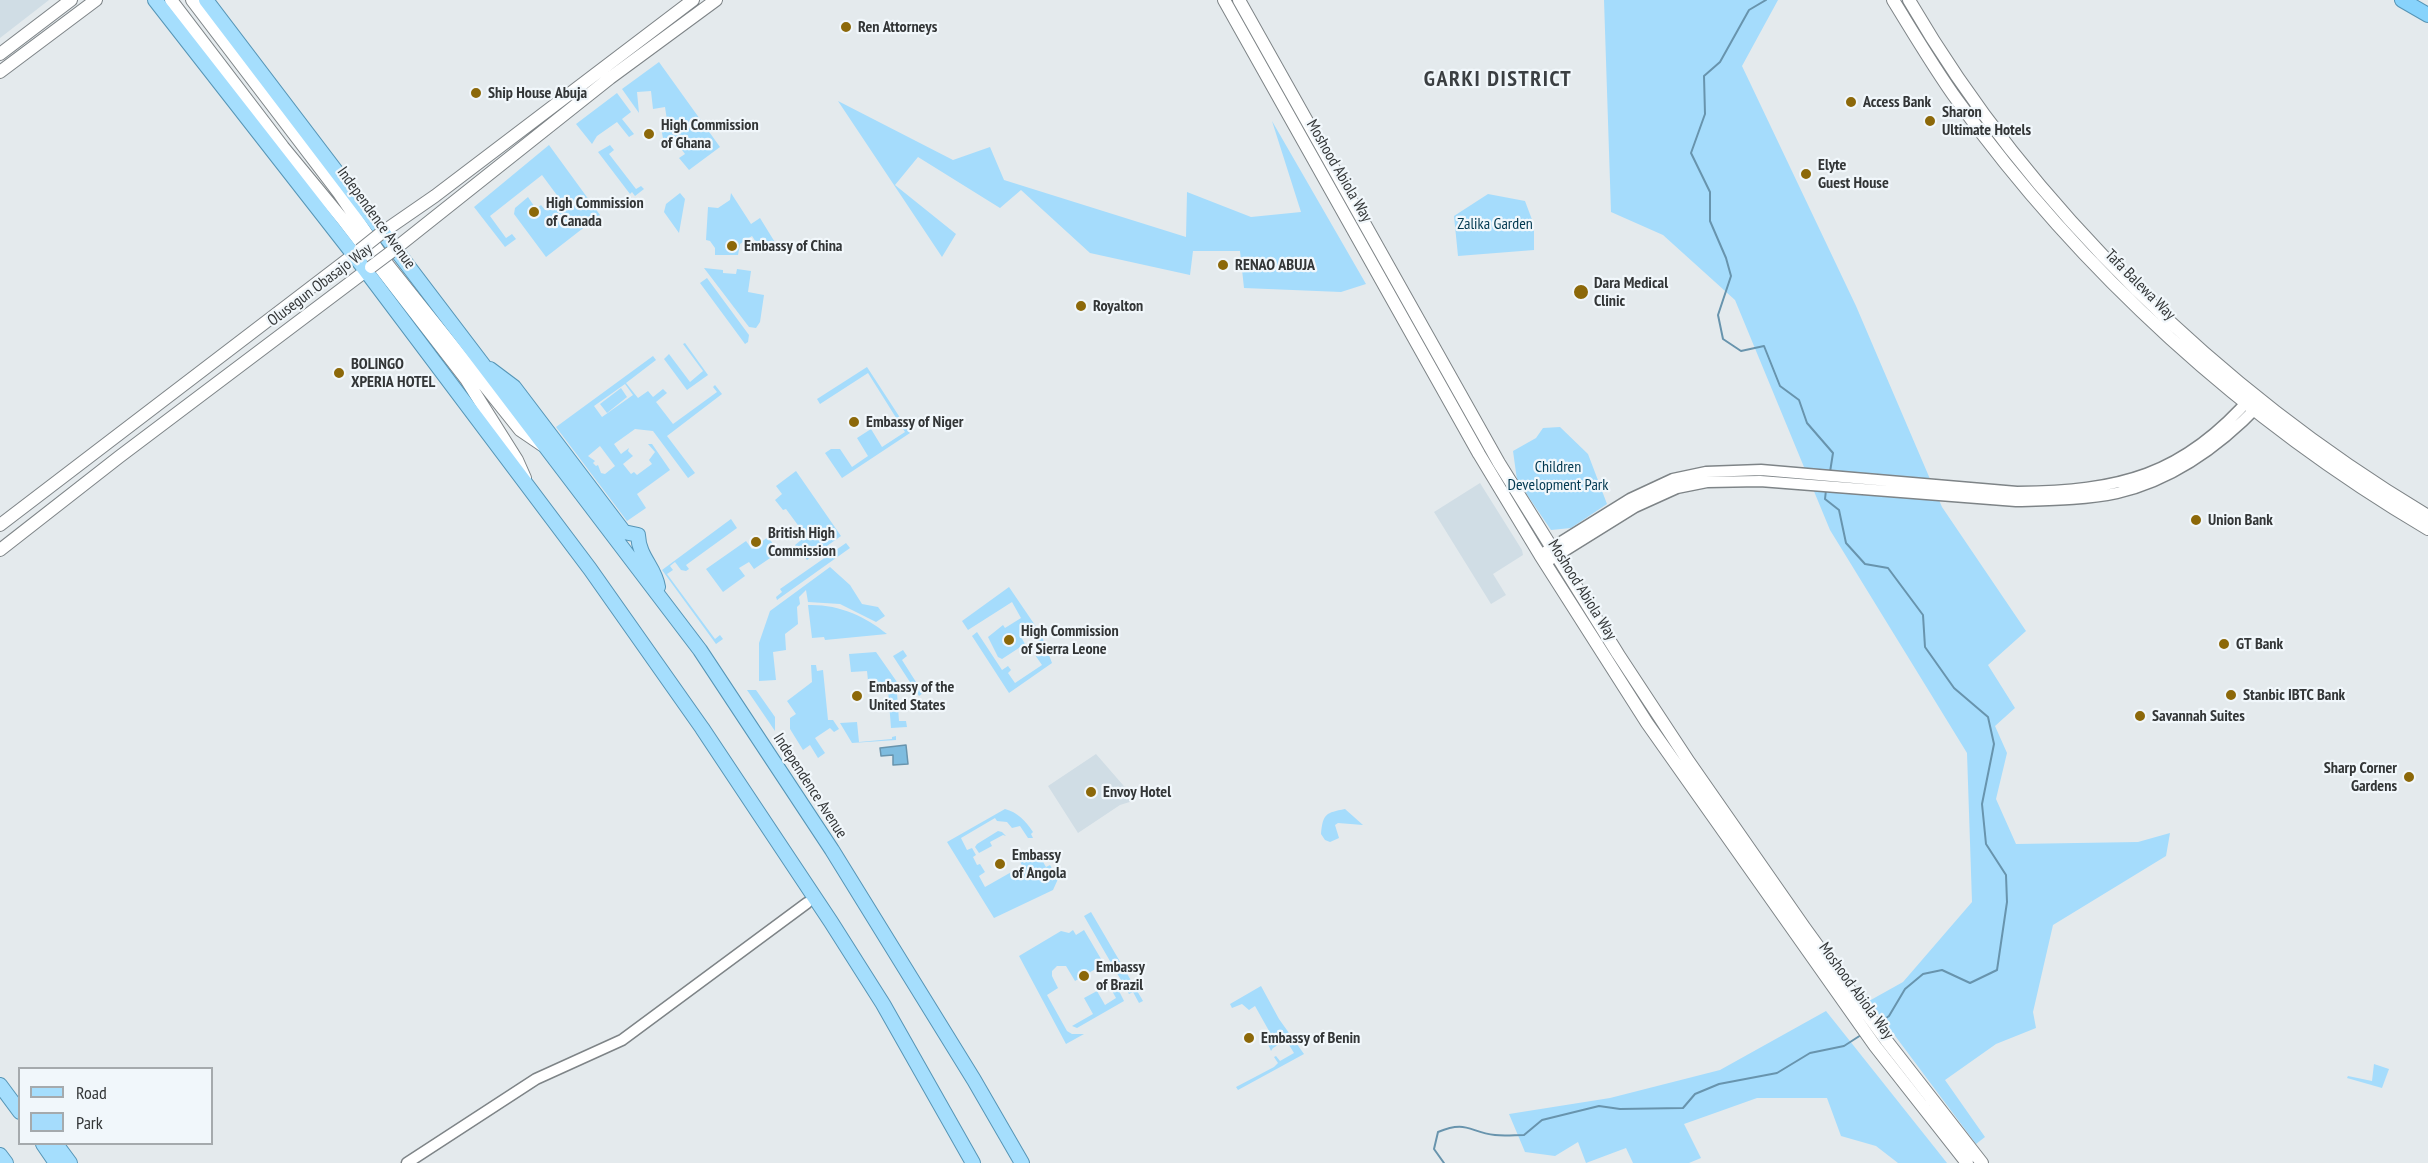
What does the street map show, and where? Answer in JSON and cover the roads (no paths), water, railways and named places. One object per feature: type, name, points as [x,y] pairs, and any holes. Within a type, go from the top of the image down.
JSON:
[{"type":"highway","points":[[2402,0],[2428,15]]},
{"type":"main road","points":[[0,54],[71,0]]},
{"type":"main road","points":[[0,72],[96,0]]},
{"type":"main road","name":"Independence Avenue","points":[[155,0],[357,253],[590,569],[809,887],[882,1004],[973,1163]]},
{"type":"main road","name":"Independence Avenue","points":[[171,0],[466,380],[517,460],[531,490]]},
{"type":"main road","name":"Independence Avenue","points":[[192,0],[339,193],[388,265],[520,430],[543,445]]},
{"type":"main road","name":"Independence Avenue","points":[[206,0],[393,250],[700,650],[832,850],[974,1080],[1022,1163]]},
{"type":"main road","name":"Olusegun Obasajo Way","points":[[0,550],[393,250],[629,56],[693,0]]},
{"type":"main road","name":"Olusegun Obasajo Way","points":[[0,525],[381,234],[629,56],[716,0]]},
{"type":"main road","name":"Moshood Abiola Way","points":[[1224,0],[1479,454],[1548,556],[1681,772],[1967,1163]]},
{"type":"main road","name":"Moshood Abiola Way","points":[[1239,0],[1499,463],[1548,556]]},
{"type":"main road","name":"Tafa Balewa Way","points":[[1893,0],[1958,101],[2044,209],[2140,310],[2188,355],[2250,407],[2337,471],[2428,529]]},
{"type":"main road","name":"Tafa Balewa Way","points":[[1909,0],[1968,92],[2055,202],[2165,318],[2258,398],[2347,462],[2428,516]]},
{"type":"main road","points":[[435,196],[444,209]]},
{"type":"main road","points":[[480,363],[514,387],[624,532],[638,536],[641,552],[656,577],[659,595]]},
{"type":"main road","name":"Moshood Abiola Way","points":[[1881,1043],[1982,1163]]},
{"type":"main road","points":[[0,1085],[18,1109]]},
{"type":"main road","points":[[43,1145],[56,1163]]},
{"type":"main road","points":[[57,1145],[70,1163]]},
{"type":"main road","points":[[0,1155],[6,1163]]},
{"type":"street","points":[[1548,556],[1635,507],[1677,489],[1707,482],[1794,478],[1887,487],[2017,492],[2056,492],[2113,485],[2135,478],[2184,456],[2250,407],[2258,398]]},
{"type":"street","points":[[407,1163],[536,1079],[621,1040],[807,903]]},
{"type":"waterway","points":[[1766,0],[1749,10],[1720,62],[1704,76],[1705,114],[1691,153],[1710,192],[1710,221],[1731,276],[1718,315],[1723,339],[1741,351],[1764,346],[1780,386],[1799,400],[1807,423],[1833,453],[1830,472]]},
{"type":"waterway","points":[[1826,490],[1825,499],[1839,510],[1846,543],[1865,564],[1888,568],[1923,615],[1925,647],[1954,688],[1988,717],[1994,744],[1982,804],[1986,844],[2006,875],[2007,902],[1997,970],[1970,983],[1942,970],[1923,974],[1905,989],[1889,1016],[1878,1024]]},
{"type":"waterway","points":[[1444,1163],[1434,1149],[1438,1132],[1462,1127],[1486,1134],[1524,1135],[1542,1120],[1599,1106],[1620,1109],[1683,1108],[1695,1094],[1719,1084],[1777,1073],[1810,1053],[1844,1046],[1861,1035]]},
{"type":"place","name":"Ren Attorneys","points":[[846,27]]},
{"type":"place","name":"Ship House Abuja","points":[[476,93]]},
{"type":"place","name":"Access Bank","points":[[1851,102]]},
{"type":"place","name":"Sharon Ultimate Hotels","points":[[1930,121]]},
{"type":"place","name":"High Commission of Ghana","points":[[649,134]]},
{"type":"place","name":"Elyte Guest House","points":[[1806,174]]},
{"type":"place","name":"High Commission of Canada","points":[[534,212]]},
{"type":"place","name":"Embassy of China","points":[[732,246]]},
{"type":"place","name":"RENAO ABUJA","points":[[1223,265]]},
{"type":"place","name":"Dara Medical Clinic","points":[[1581,292]]},
{"type":"place","name":"Royalton","points":[[1081,306]]},
{"type":"place","name":"BOLINGO XPERIA HOTEL","points":[[339,373]]},
{"type":"place","name":"Embassy of Niger","points":[[854,422]]},
{"type":"place","name":"Union Bank","points":[[2196,520]]},
{"type":"place","name":"British High Commission","points":[[756,542]]},
{"type":"place","name":"High Commission of Sierra Leone","points":[[1009,640]]},
{"type":"place","name":"GT Bank","points":[[2224,644]]},
{"type":"place","name":"Stanbic IBTC Bank","points":[[2231,695]]},
{"type":"place","name":"Embassy of the United States","points":[[857,696]]},
{"type":"place","name":"Savannah Suites","points":[[2140,716]]},
{"type":"place","name":"Sharp Corner Gardens","points":[[2409,777]]},
{"type":"place","name":"Envoy Hotel","points":[[1091,792]]},
{"type":"place","name":"Embassy of Angola","points":[[1000,864]]},
{"type":"place","name":"Embassy of Brazil","points":[[1084,976]]},
{"type":"place","name":"Embassy of Benin","points":[[1249,1038]]},
{"type":"district","name":"GARKI DISTRICT","points":[[1498,80]]},
{"type":"park label","name":"Zalika Garden","points":[[1495,224]]},
{"type":"park label","name":"Children Development Park","points":[[1558,476]]}]
